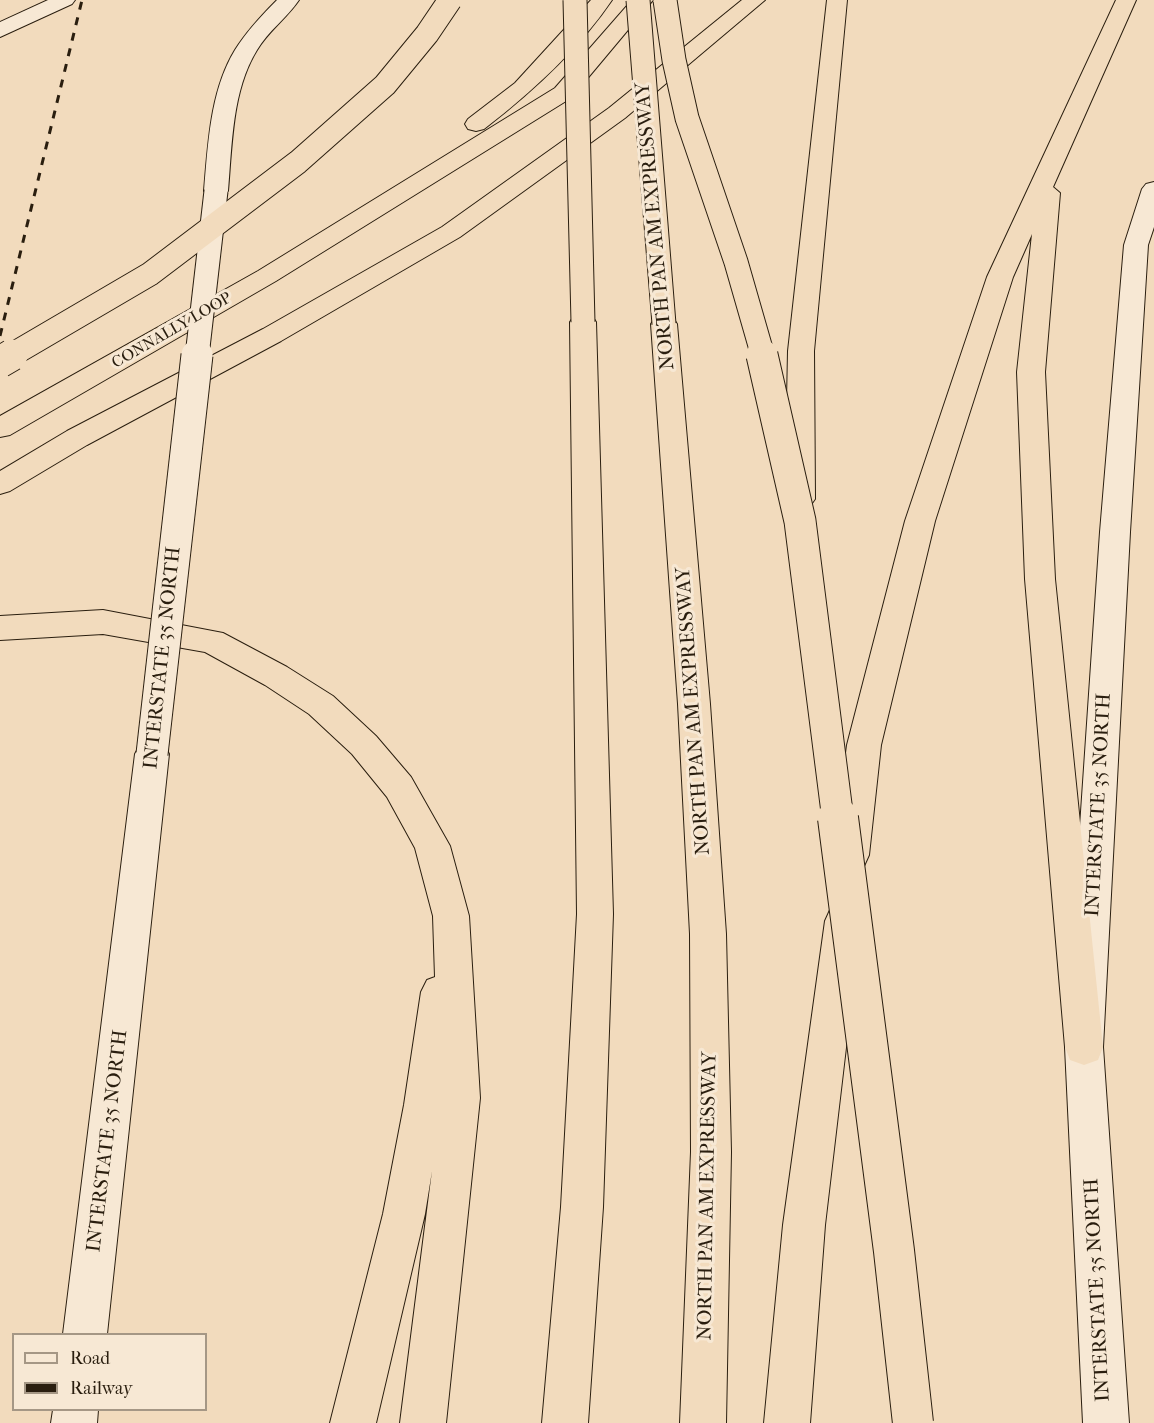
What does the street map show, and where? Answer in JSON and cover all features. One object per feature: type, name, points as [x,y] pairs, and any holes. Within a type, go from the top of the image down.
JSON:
[{"type":"highway","points":[[0,362],[150,274],[298,162],[385,85],[427,34],[450,0]]},
{"type":"highway","points":[[565,1423],[582,1207],[595,914],[575,0]]},
{"type":"highway","points":[[342,228],[523,88],[602,0]]},
{"type":"highway","name":"NORTH PAN AM EXPRESSWAY","points":[[638,0],[694,704],[709,945],[711,1152],[703,1423]]},
{"type":"highway","points":[[342,228],[563,93],[644,0]]},
{"type":"highway","points":[[665,0],[670,44],[681,95],[699,156],[740,275],[774,404],[800,521],[894,1251],[913,1423]]},
{"type":"highway","points":[[708,39],[743,0]]},
{"type":"highway","points":[[0,484],[77,438],[272,335],[451,232],[616,113],[756,0]]},
{"type":"highway","points":[[800,521],[801,351],[837,0]]},
{"type":"highway","points":[[787,1423],[804,1225],[864,745],[920,521],[1000,277],[1126,0]]},
{"type":"highway","points":[[1050,167],[1031,372],[1040,579],[1084,1047]]},
{"type":"highway","name":"CONNALLY LOOP","points":[[0,428],[267,276],[342,228]]},
{"type":"highway","points":[[0,424],[119,362]]},
{"type":"highway","points":[[0,628],[103,622],[212,641],[321,705],[364,745],[399,788],[432,846],[451,916],[460,1098],[423,1423]]},
{"type":"highway","points":[[352,1423],[404,1214],[424,1105],[451,916]]},
{"type":"main road","points":[[0,31],[65,0]]},
{"type":"main road","name":"INTERSTATE 35 NORTH","points":[[85,1333],[216,192],[223,113],[243,55],[273,16],[289,0]]},
{"type":"main road","name":"INTERSTATE 35 NORTH","points":[[1106,1423],[1084,1047],[1115,532],[1136,245],[1154,189]]},
{"type":"railway","points":[[0,336],[82,0]]}]
